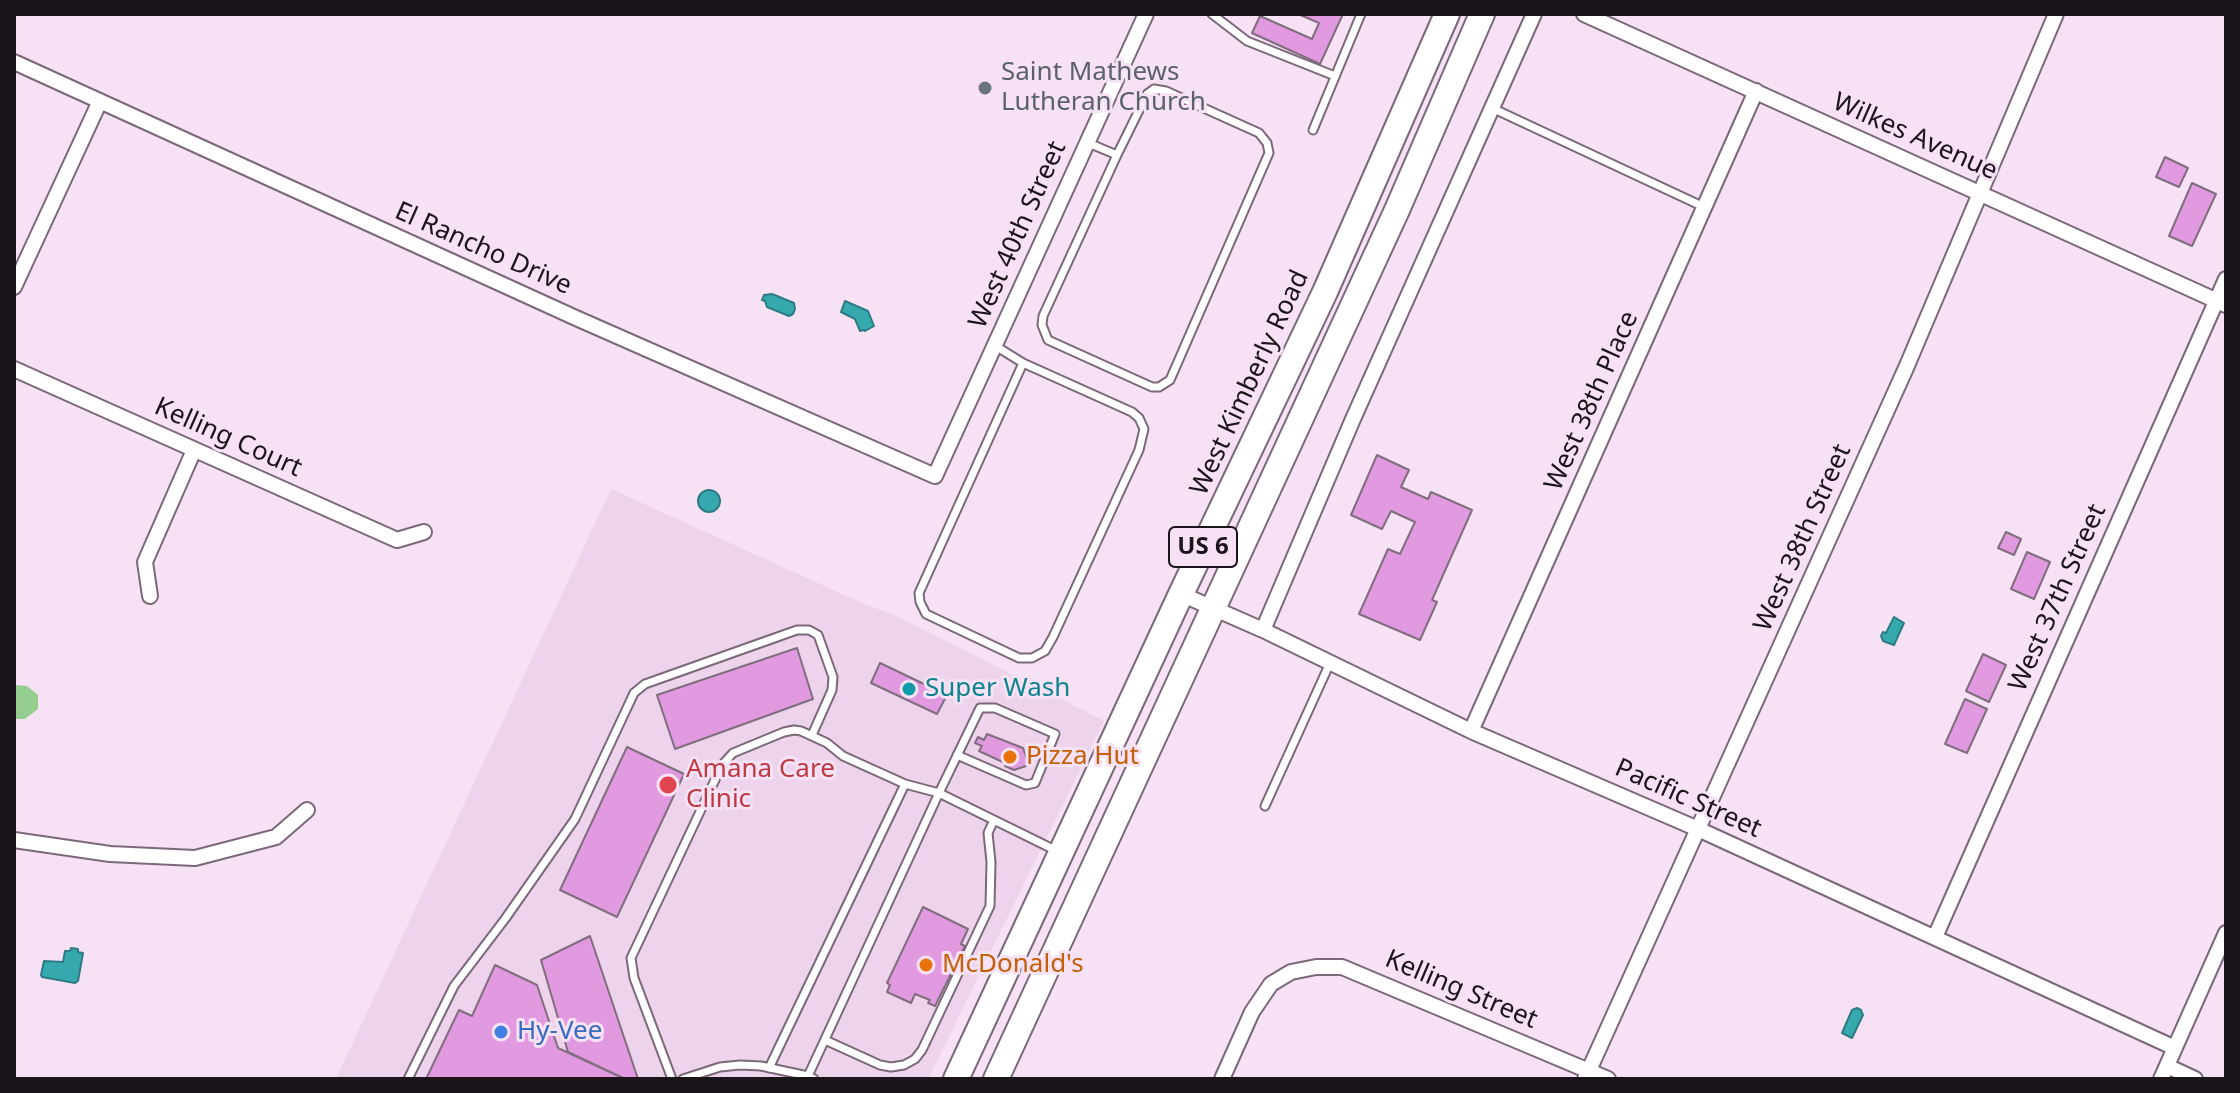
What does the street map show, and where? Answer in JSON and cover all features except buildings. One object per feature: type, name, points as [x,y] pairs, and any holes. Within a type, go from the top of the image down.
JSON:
[{"type":"main road","name":"US 6","points":[[996,1079],[1397,210],[1482,14]]},
{"type":"main road","name":"West Kimberly Road","points":[[956,1079],[1325,292],[1443,15]]},
{"type":"street","name":"West 40th Street","points":[[935,476],[1146,14]]},
{"type":"street","points":[[1263,630],[1353,419],[1534,14]]},
{"type":"street","name":"Wilkes Avenue","points":[[1584,14],[2221,303]]},
{"type":"street","name":"West 38th Street","points":[[1587,1075],[1906,368],[2056,14]]},
{"type":"street","name":"El Rancho Drive","points":[[14,62],[576,318],[935,476]]},
{"type":"street","name":"West 38th Place","points":[[1471,731],[1756,91]]},
{"type":"street","points":[[14,287],[100,101]]},
{"type":"street","name":"West 37th Street","points":[[1935,937],[2221,303],[2226,279]]},
{"type":"street","name":"Kelling Court","points":[[14,369],[397,540],[424,532]]},
{"type":"street","points":[[150,596],[145,562],[194,450]]},
{"type":"street","name":"Pacific Street","points":[[1181,594],[1263,630],[1471,731],[1698,829],[2175,1048]]},
{"type":"street","points":[[14,840],[110,854],[195,858],[276,837],[307,810]]},
{"type":"street","points":[[2195,1079],[2164,1072],[2226,933]]},
{"type":"street","name":"Kelling Street","points":[[1222,1079],[1252,1012],[1271,984],[1291,972],[1316,967],[1342,967],[1587,1075],[1608,1079]]},
{"type":"lane","points":[[1212,14],[1247,41],[1335,76]]},
{"type":"lane","points":[[1313,130],[1361,14]]},
{"type":"lane","points":[[1154,89],[1166,91],[1259,133],[1267,143],[1269,153],[1170,380],[1159,387],[1152,387],[1048,340],[1042,325],[1043,316],[1117,155],[1147,94],[1154,89]]},
{"type":"lane","points":[[1492,108],[1705,208]]},
{"type":"lane","points":[[1086,142],[1117,155]]},
{"type":"lane","points":[[994,345],[1023,363],[1132,412],[1144,429],[1139,450],[1053,637],[1045,651],[1032,658],[1019,658],[926,614],[919,593],[1023,363]]},
{"type":"lane","points":[[408,1079],[454,986],[575,819],[634,693],[645,684],[797,630],[809,630],[818,635],[833,677],[832,690],[812,735]]},
{"type":"lane","points":[[1265,806],[1330,663]]},
{"type":"lane","points":[[683,1079],[720,1067],[740,1065],[811,1078],[825,1040],[939,793],[957,755],[980,708],[995,708],[1055,734],[1035,783],[1026,785],[957,755]]},
{"type":"lane","points":[[672,1079],[634,978],[631,958],[727,758],[733,753],[784,732],[794,730],[812,735],[843,756],[905,784],[939,793],[1061,853]]},
{"type":"lane","points":[[769,1068],[905,784]]},
{"type":"lane","points":[[825,1040],[891,1067],[915,1059],[922,1050],[990,906],[988,833],[994,820]]},
{"type":"shaded area","points":[[611,489],[892,614],[1104,721],[928,1079],[336,1079]]},
{"type":"green space","points":[[14,685],[27,686],[38,695],[38,709],[25,719],[14,719]]},
{"type":"water","points":[[772,294],[794,303],[793,314],[789,316],[767,307],[762,300],[764,295]]},
{"type":"water","points":[[845,301],[868,311],[874,326],[860,331],[855,319],[841,312]]},
{"type":"water","points":[[709,490],[720,501],[709,512],[698,501]]},
{"type":"water","points":[[1894,617],[1904,623],[1894,645],[1883,641],[1881,636],[1883,632],[1886,633]]},
{"type":"water","points":[[71,948],[83,953],[78,981],[42,977],[44,961],[63,962],[65,951]]},
{"type":"water","points":[[1857,1008],[1863,1015],[1852,1038],[1842,1033],[1852,1010]]},
{"type":"place","name":"Saint Mathews Lutheran Church","points":[[985,88]]},
{"type":"place","name":"Super Wash","points":[[909,689]]},
{"type":"place","name":"Pizza Hut","points":[[1010,757]]},
{"type":"place","name":"Amana Care Clinic","points":[[668,785]]},
{"type":"place","name":"McDonald's","points":[[926,965]]},
{"type":"place","name":"Hy-Vee","points":[[501,1032]]}]
